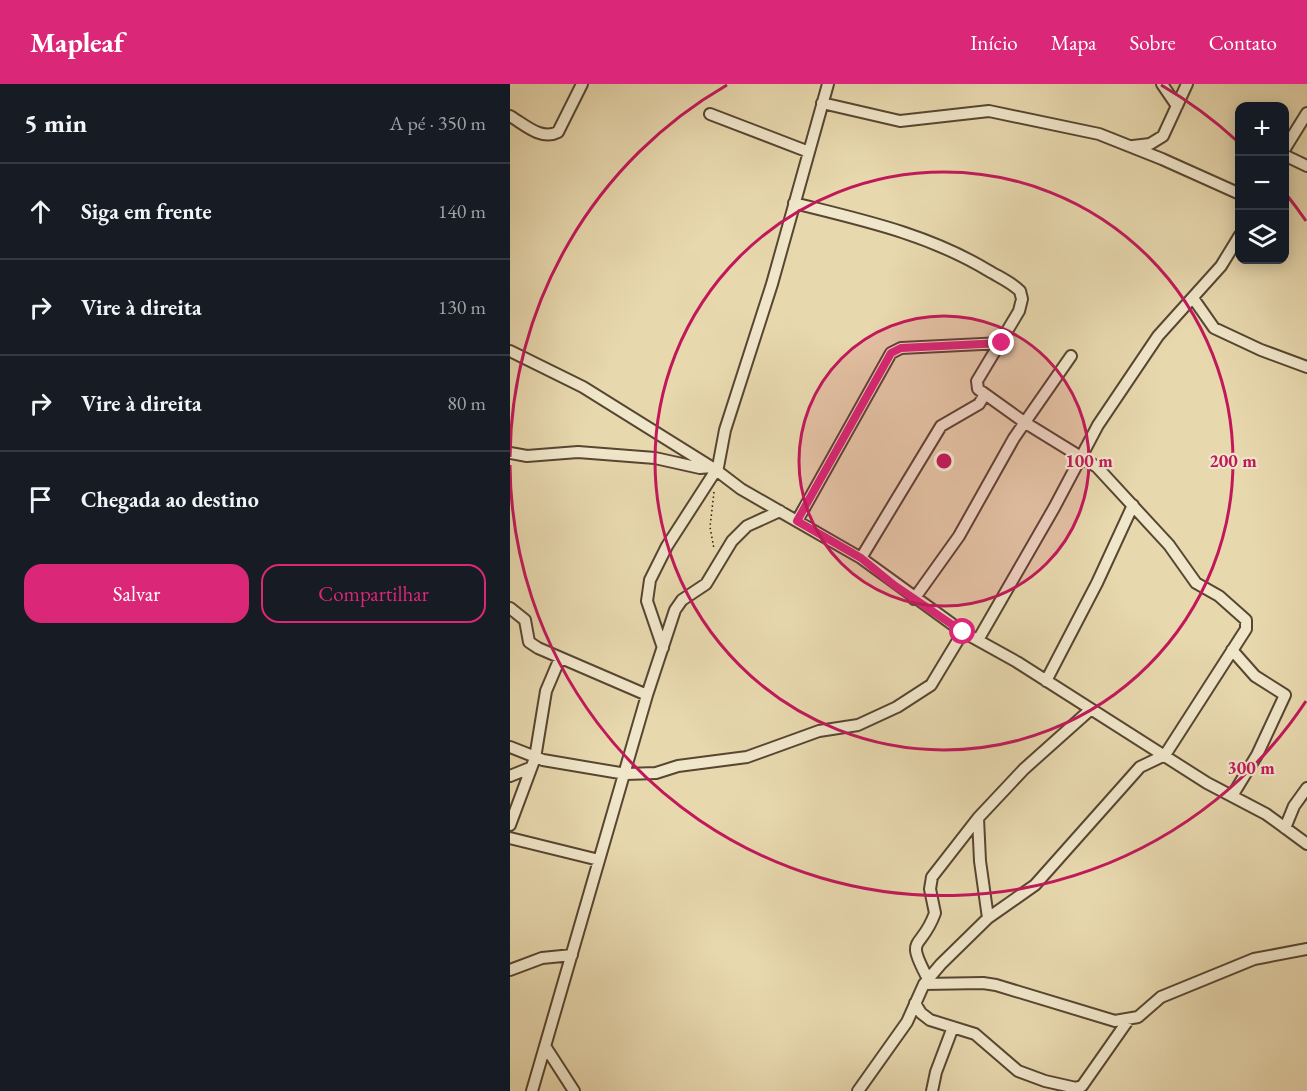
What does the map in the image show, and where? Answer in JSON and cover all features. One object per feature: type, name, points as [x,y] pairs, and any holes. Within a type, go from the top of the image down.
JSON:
[{"type":"street","points":[[510,116],[542,135],[558,132],[582,84]]},
{"type":"street","points":[[663,648],[647,601],[650,580],[667,546],[713,471],[772,284],[828,84]]},
{"type":"street","points":[[1162,84],[1177,106]]},
{"type":"street","points":[[1133,146],[1150,144],[1161,138],[1187,84]]},
{"type":"street","points":[[822,103],[900,121],[989,111],[1099,134],[1133,146],[1235,192]]},
{"type":"street","points":[[1289,142],[1307,113]]},
{"type":"street","points":[[710,114],[809,152]]},
{"type":"street","points":[[1286,156],[1307,166]]},
{"type":"street","points":[[794,203],[899,230],[935,242],[1016,287],[1022,295],[1021,305],[1002,343],[977,381],[978,389],[1024,422],[1097,467],[1169,546],[1196,583],[1219,596],[1246,620],[1246,629],[1165,755],[1140,767],[1035,885],[988,918],[926,982],[907,1022],[858,1091]]},
{"type":"street","points":[[978,640],[1054,508],[1098,425],[1158,336],[1221,266],[1235,242]]},
{"type":"street","points":[[1193,298],[1214,328],[1261,350],[1307,367]]},
{"type":"street","points":[[797,521],[891,353],[901,348],[1002,343]]},
{"type":"street","points":[[510,351],[583,387],[741,489],[861,558],[963,632],[1285,828],[1307,844]]},
{"type":"street","points":[[914,598],[958,536],[1024,422],[1071,356]]},
{"type":"street","points":[[861,558],[941,426],[979,404],[985,394]]},
{"type":"street","points":[[510,453],[527,456],[578,452],[655,458],[713,471]]},
{"type":"street","points":[[1046,681],[1097,583],[1133,505]]},
{"type":"street","points":[[532,1091],[626,774],[647,694],[678,605],[706,584],[732,541],[747,526],[780,511]]},
{"type":"street","points":[[510,608],[525,620],[529,642],[560,658],[647,694]]},
{"type":"street","points":[[510,747],[532,763],[626,774],[656,773],[678,766],[747,757],[819,732],[858,725],[897,707],[931,685],[963,632]]},
{"type":"street","points":[[1232,650],[1255,676],[1285,695],[1257,755],[1232,796]]},
{"type":"street","points":[[510,825],[532,763],[546,692],[560,658]]},
{"type":"street","points":[[926,982],[914,955],[915,947],[935,913],[930,889],[932,877],[978,818],[1024,769],[1090,710]]},
{"type":"street","points":[[510,776],[532,763]]},
{"type":"street","points":[[1285,828],[1294,806],[1307,788]]},
{"type":"street","points":[[978,818],[980,861],[988,918]]},
{"type":"street","points":[[510,838],[599,860]]},
{"type":"street","points":[[926,982],[983,983],[1050,1000],[1115,1021],[1138,1017],[1161,997],[1254,959],[1307,949]]},
{"type":"street","points":[[510,970],[542,958],[572,955]]},
{"type":"street","points":[[915,1002],[921,1013],[930,1020],[975,1034],[1018,1071],[1045,1081],[1080,1088],[1129,1019]]},
{"type":"street","points":[[933,1091],[936,1072],[953,1027]]},
{"type":"street","points":[[545,1046],[573,1091]]},
{"type":"path","points":[[713,471],[714,504],[710,520],[710,537],[718,563]]},
{"type":"route","points":[[963,632],[894,585],[861,558],[826,540],[797,521],[876,384],[891,353],[901,348],[941,348],[973,342],[1002,343]]}]
